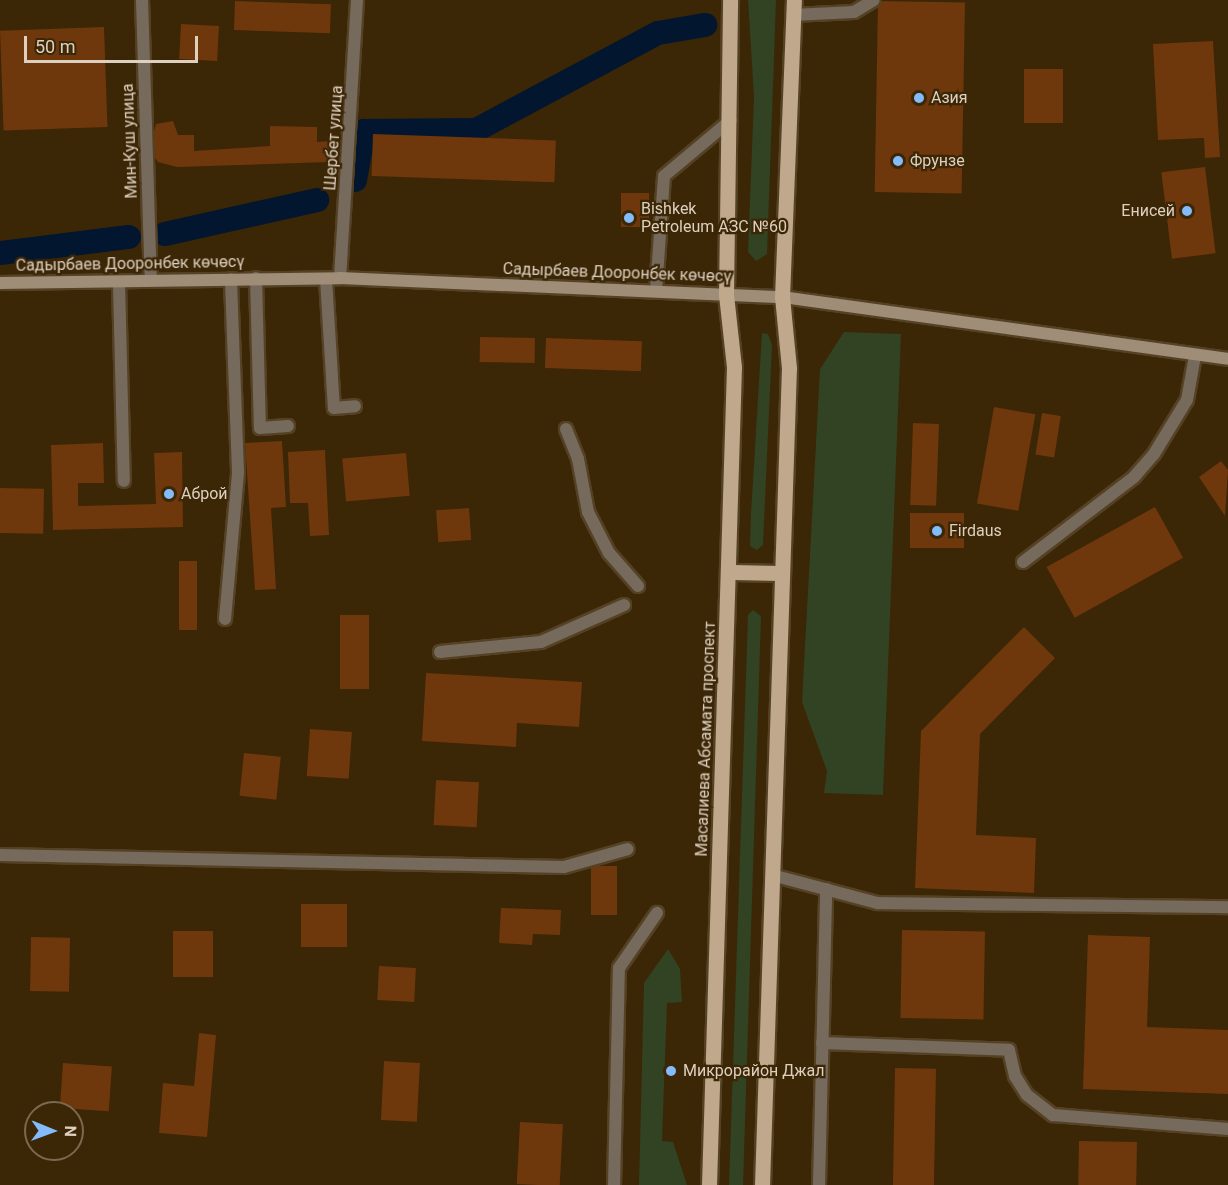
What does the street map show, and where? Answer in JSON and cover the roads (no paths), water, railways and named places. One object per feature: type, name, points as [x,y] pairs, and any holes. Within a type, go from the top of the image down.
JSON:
[{"type":"main road","name":"Масалиева Абсамата проспект","points":[[709,1185],[734,367],[726,294],[731,120],[730,0]]},
{"type":"main road","points":[[762,1185],[789,368],[782,297],[794,7]]},
{"type":"main road","name":"Садырбаев Дооронбек көчөсү","points":[[0,283],[119,283],[151,280],[256,278],[340,279],[782,297],[1228,359]]},
{"type":"main road","points":[[729,572],[782,573]]},
{"type":"street","name":"Мин-Куш улица","points":[[142,0],[151,280]]},
{"type":"street","name":"Шербет улица","points":[[340,279],[357,0]]},
{"type":"street","points":[[794,7],[854,12],[874,0]]},
{"type":"street","points":[[656,291],[664,176],[731,120]]},
{"type":"street","points":[[256,278],[260,428],[288,426]]},
{"type":"street","points":[[225,619],[238,472],[231,279]]},
{"type":"street","points":[[326,279],[334,408],[355,406]]},
{"type":"street","points":[[119,283],[124,481]]},
{"type":"street","points":[[1023,562],[1134,477],[1154,454],[1187,400],[1195,356]]},
{"type":"street","points":[[566,429],[578,459],[588,512],[609,553],[638,586]]},
{"type":"street","points":[[440,652],[541,642],[624,604]]},
{"type":"street","points":[[0,855],[564,867],[628,849]]},
{"type":"street","points":[[772,875],[877,903],[1228,907]]},
{"type":"street","points":[[819,1185],[826,889]]},
{"type":"street","points":[[614,1185],[619,968],[657,913]]},
{"type":"street","points":[[822,1043],[1009,1050],[1015,1076],[1027,1095],[1053,1115],[1228,1129]]},
{"type":"waterway","points":[[355,180],[364,131],[476,130],[658,33],[705,25]]},
{"type":"waterway","points":[[165,234],[317,200]]},
{"type":"waterway","points":[[0,253],[129,237]]},
{"type":"place","name":"Азия","points":[[919,98]]},
{"type":"place","name":"Фрунзе","points":[[898,161]]},
{"type":"place","name":"Енисей","points":[[1187,211]]},
{"type":"place","name":"Bishkek Petroleum АЗС №60","points":[[629,218]]},
{"type":"place","name":"Аброй","points":[[169,494]]},
{"type":"place","name":"Firdaus","points":[[937,531]]},
{"type":"place","name":"Микрорайон Джал","points":[[671,1071]]}]
